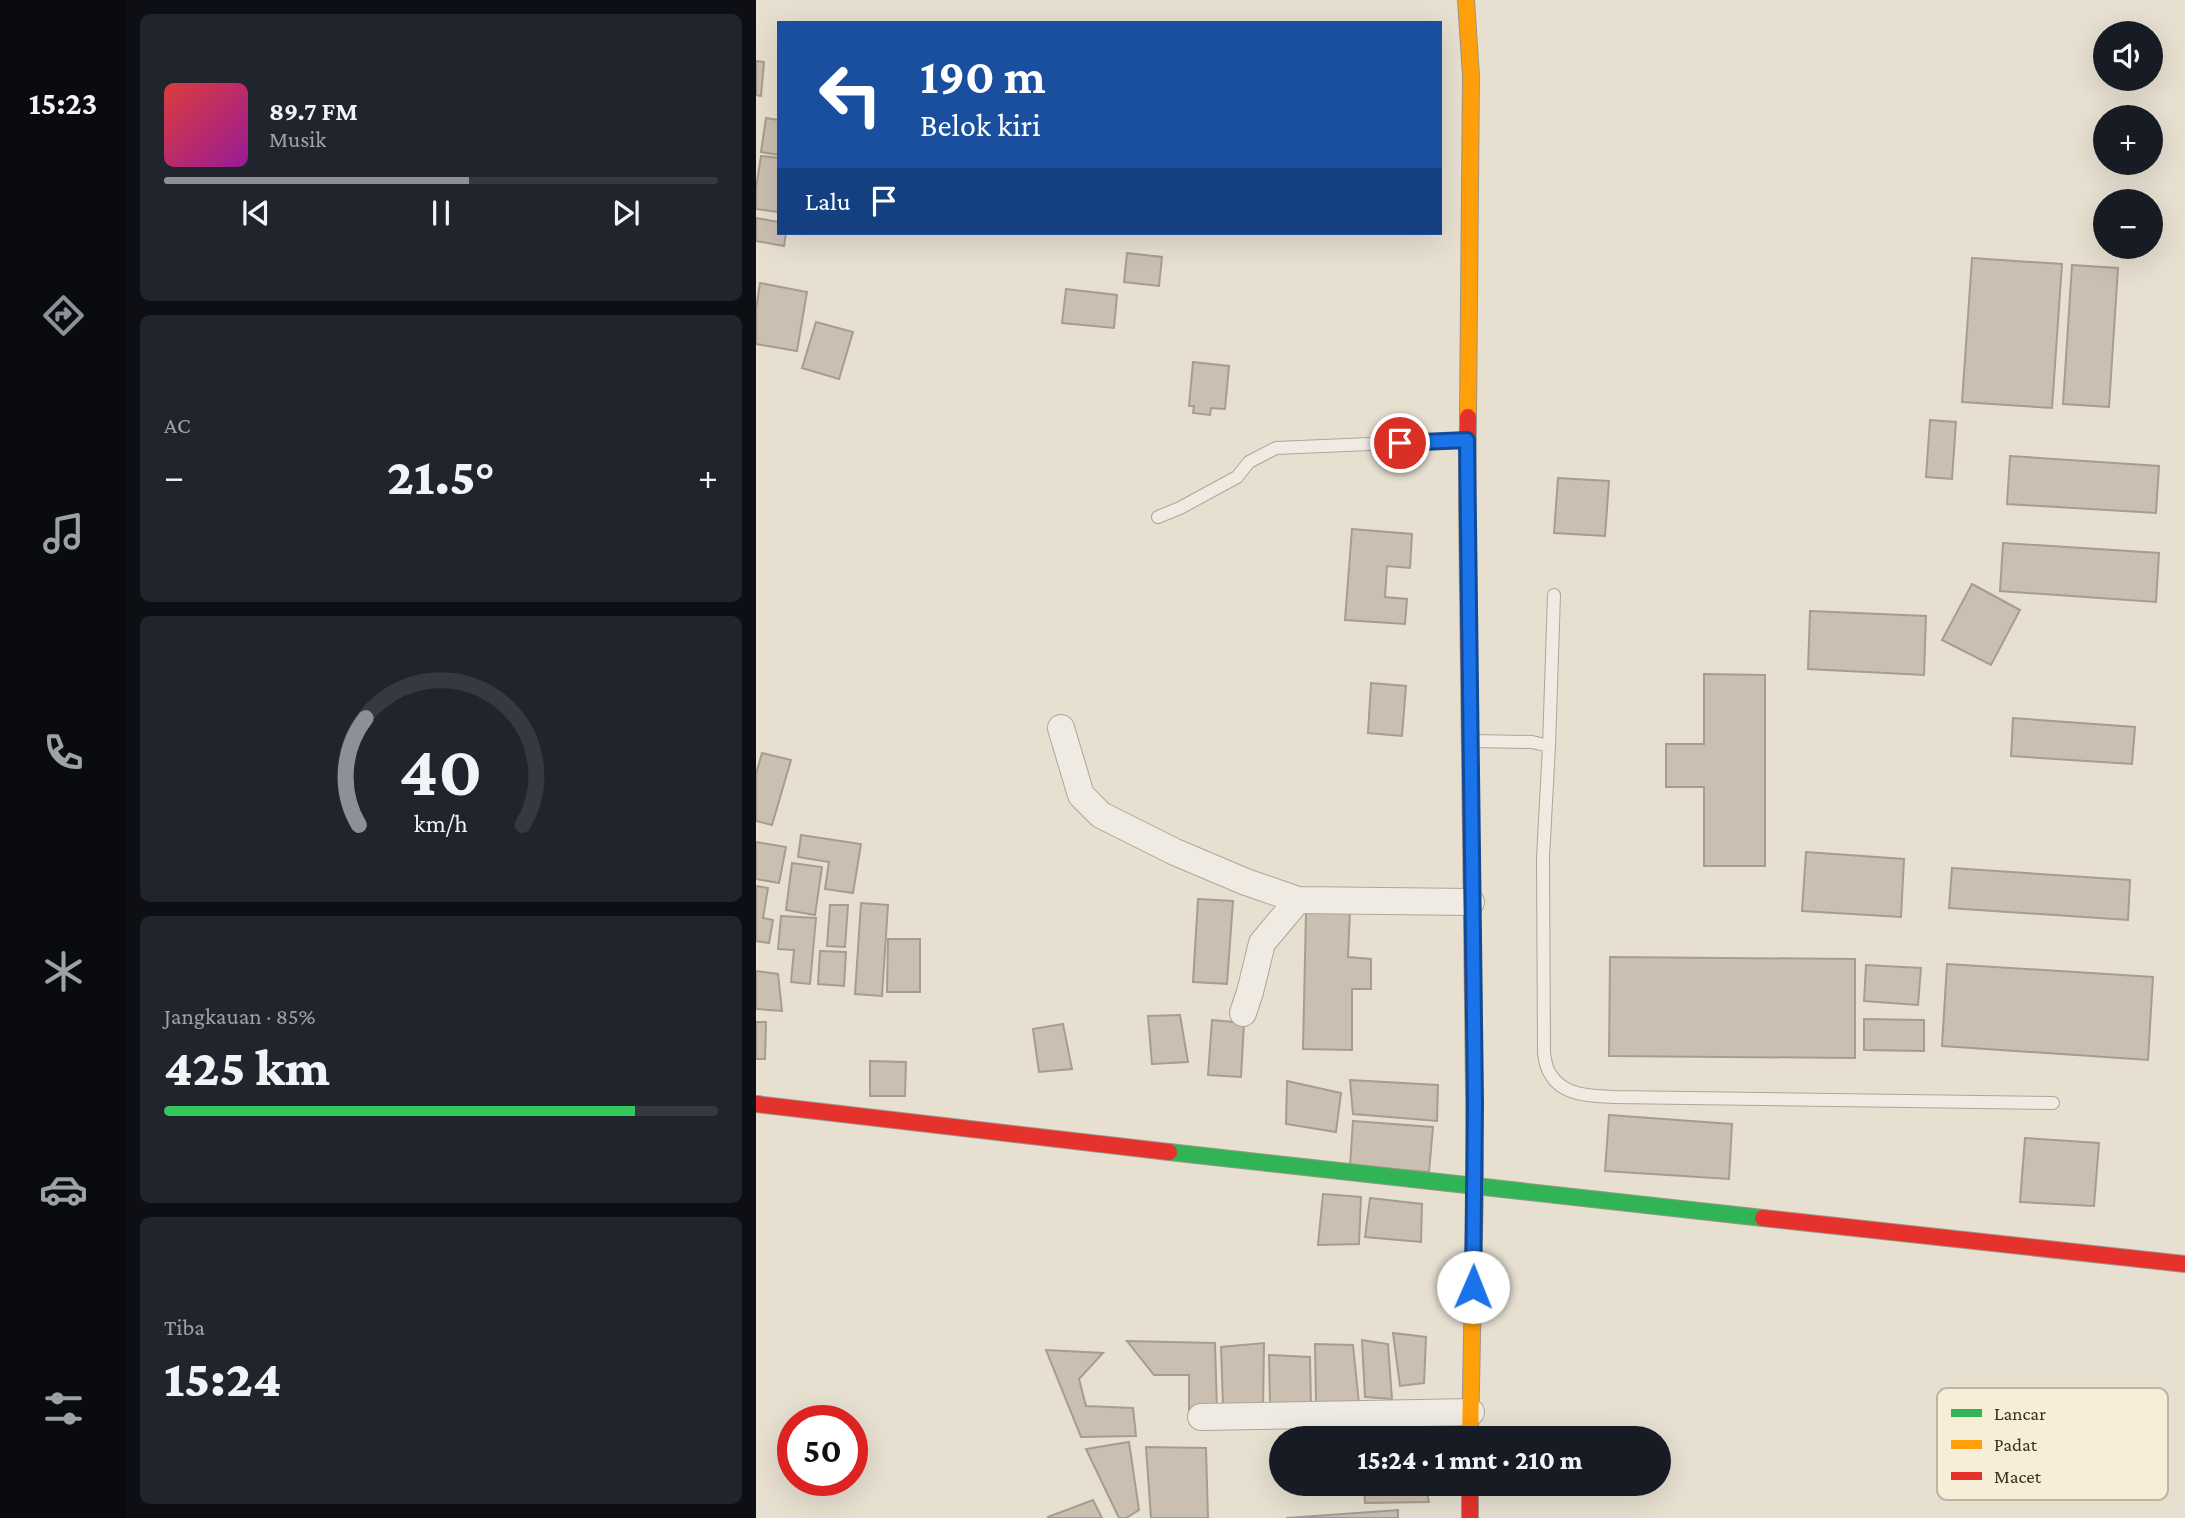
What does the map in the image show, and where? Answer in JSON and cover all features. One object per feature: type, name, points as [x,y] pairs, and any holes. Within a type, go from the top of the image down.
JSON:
[{"type":"main road","points":[[1466,0],[1471,76],[1467,440],[1475,1187],[1471,1426]]},
{"type":"main road","points":[[756,1104],[1475,1187],[2185,1264]]},
{"type":"main road","points":[[1470,1496],[1470,1518]]},
{"type":"street","points":[[1061,728],[1081,795],[1101,815],[1175,852],[1246,882],[1298,900],[1471,902]]},
{"type":"street","points":[[1243,1013],[1262,943],[1298,900]]},
{"type":"street","points":[[1201,1417],[1471,1412]]},
{"type":"lane","points":[[1158,517],[1237,477],[1249,462],[1276,448],[1467,440]]},
{"type":"lane","points":[[1554,595],[1543,859],[1543,1032],[1544,1053],[1548,1071],[1553,1079],[1583,1096],[2053,1103]]},
{"type":"lane","points":[[1470,741],[1532,742],[1549,746]]},
{"type":"building","points":[[756,61],[764,62],[761,96],[756,95]]},
{"type":"building","points":[[766,118],[777,120],[777,155],[761,152]]},
{"type":"building","points":[[761,156],[777,158],[777,212],[756,209]]},
{"type":"building","points":[[756,218],[777,222],[777,235],[786,235],[784,246],[756,241]]},
{"type":"building","points":[[1127,253],[1162,257],[1159,286],[1124,282]]},
{"type":"building","points":[[1972,258],[2062,264],[2052,408],[1962,402]]},
{"type":"building","points":[[2072,265],[2118,268],[2109,407],[2063,404]]},
{"type":"building","points":[[760,283],[807,292],[797,351],[756,344],[756,309]]},
{"type":"building","points":[[1066,289],[1117,295],[1114,328],[1062,323]]},
{"type":"building","points":[[816,322],[853,332],[839,379],[802,368]]},
{"type":"building","points":[[1193,362],[1229,366],[1225,409],[1211,408],[1210,415],[1193,413],[1194,406],[1189,406]]},
{"type":"building","points":[[1930,420],[1956,422],[1952,479],[1926,477]]},
{"type":"building","points":[[2010,456],[2159,466],[2156,513],[2007,504]]},
{"type":"building","points":[[1558,478],[1609,481],[1605,536],[1554,533]]},
{"type":"building","points":[[1352,529],[1412,534],[1410,568],[1387,566],[1385,597],[1407,599],[1405,624],[1345,620]]},
{"type":"building","points":[[2003,543],[2159,553],[2156,602],[2000,591]]},
{"type":"building","points":[[1972,584],[2020,610],[1991,665],[1942,640]]},
{"type":"building","points":[[1810,611],[1926,616],[1924,675],[1808,669]]},
{"type":"building","points":[[1704,674],[1765,675],[1765,866],[1704,866],[1704,787],[1666,787],[1666,744],[1704,744]]},
{"type":"building","points":[[1371,683],[1406,686],[1402,736],[1368,733]]},
{"type":"building","points":[[2013,718],[2135,727],[2132,764],[2011,756]]},
{"type":"building","points":[[762,753],[791,760],[772,825],[756,821],[756,774]]},
{"type":"building","points":[[801,835],[861,844],[853,893],[825,889],[829,862],[798,857]]},
{"type":"building","points":[[756,842],[786,847],[779,883],[756,879]]},
{"type":"building","points":[[1806,852],[1904,859],[1901,917],[1802,911]]},
{"type":"building","points":[[792,863],[822,867],[815,915],[786,910]]},
{"type":"building","points":[[1952,868],[2130,880],[2128,920],[1949,908]]},
{"type":"building","points":[[756,886],[768,888],[763,918],[773,920],[769,943],[756,941]]},
{"type":"building","points":[[1198,899],[1233,901],[1227,984],[1193,982]]},
{"type":"building","points":[[861,903],[888,905],[882,996],[855,994]]},
{"type":"building","points":[[830,905],[848,905],[845,947],[827,946]]},
{"type":"building","points":[[1350,910],[1348,957],[1371,959],[1371,989],[1352,989],[1352,1050],[1303,1049],[1306,912]]},
{"type":"building","points":[[781,916],[816,918],[810,984],[791,982],[794,950],[778,949]]},
{"type":"building","points":[[888,939],[920,939],[920,992],[887,992]]},
{"type":"building","points":[[820,951],[846,952],[844,986],[818,984]]},
{"type":"building","points":[[1610,957],[1855,959],[1855,1058],[1609,1056]]},
{"type":"building","points":[[1947,964],[2153,977],[2148,1060],[1942,1046]]},
{"type":"building","points":[[1866,965],[1921,968],[1918,1005],[1864,1001]]},
{"type":"building","points":[[756,971],[778,974],[782,1011],[756,1009]]},
{"type":"building","points":[[1180,1015],[1188,1062],[1152,1064],[1148,1016]]},
{"type":"building","points":[[1864,1019],[1924,1020],[1924,1051],[1864,1050]]},
{"type":"building","points":[[1212,1020],[1244,1023],[1241,1077],[1208,1075]]},
{"type":"building","points":[[756,1022],[766,1022],[765,1059],[756,1059]]},
{"type":"building","points":[[1063,1024],[1072,1069],[1039,1072],[1033,1029]]},
{"type":"building","points":[[870,1061],[906,1062],[905,1096],[870,1096]]},
{"type":"building","points":[[1350,1080],[1438,1085],[1437,1121],[1353,1114]]},
{"type":"building","points":[[1287,1081],[1341,1093],[1336,1132],[1286,1124]]},
{"type":"building","points":[[1609,1115],[1732,1124],[1729,1179],[1605,1171]]},
{"type":"building","points":[[1353,1121],[1433,1127],[1429,1172],[1350,1166]]},
{"type":"building","points":[[2025,1138],[2099,1143],[2094,1206],[2020,1202]]},
{"type":"building","points":[[1323,1194],[1361,1197],[1359,1244],[1318,1245]]},
{"type":"building","points":[[1370,1198],[1422,1204],[1421,1242],[1365,1237]]},
{"type":"building","points":[[1393,1333],[1426,1337],[1424,1383],[1400,1386]]},
{"type":"building","points":[[1362,1340],[1388,1344],[1392,1399],[1365,1397]]},
{"type":"building","points":[[1127,1341],[1215,1343],[1217,1412],[1189,1410],[1189,1375],[1154,1375]]},
{"type":"building","points":[[1264,1343],[1263,1408],[1223,1406],[1221,1347]]},
{"type":"building","points":[[1315,1344],[1353,1345],[1359,1404],[1316,1404]]},
{"type":"building","points":[[1046,1350],[1103,1353],[1079,1379],[1086,1406],[1133,1408],[1136,1436],[1081,1437]]},
{"type":"building","points":[[1269,1355],[1310,1357],[1311,1405],[1270,1405]]},
{"type":"building","points":[[1129,1442],[1139,1510],[1126,1518],[1119,1518],[1086,1449]]},
{"type":"building","points":[[1146,1447],[1206,1448],[1208,1518],[1151,1518]]},
{"type":"building","points":[[1365,1496],[1428,1496],[1429,1502],[1365,1503]]},
{"type":"building","points":[[1093,1500],[1102,1518],[1048,1517]]},
{"type":"building","points":[[1398,1510],[1398,1518],[1286,1518]]},
{"type":"traffic: fast","points":[[1169,1152],[1763,1218]]},
{"type":"traffic: slow","points":[[1466,0],[1471,76],[1468,417]]},
{"type":"traffic: slow","points":[[1470,1426],[1475,1187],[1473,1002]]},
{"type":"traffic: jam","points":[[1468,417],[1473,1002]]},
{"type":"traffic: jam","points":[[756,1104],[1169,1152]]},
{"type":"traffic: jam","points":[[1763,1218],[2185,1264]]},
{"type":"traffic: jam","points":[[1470,1496],[1470,1518]]},
{"type":"route","points":[[1400,443],[1467,440],[1475,1104],[1473,1287]]}]
